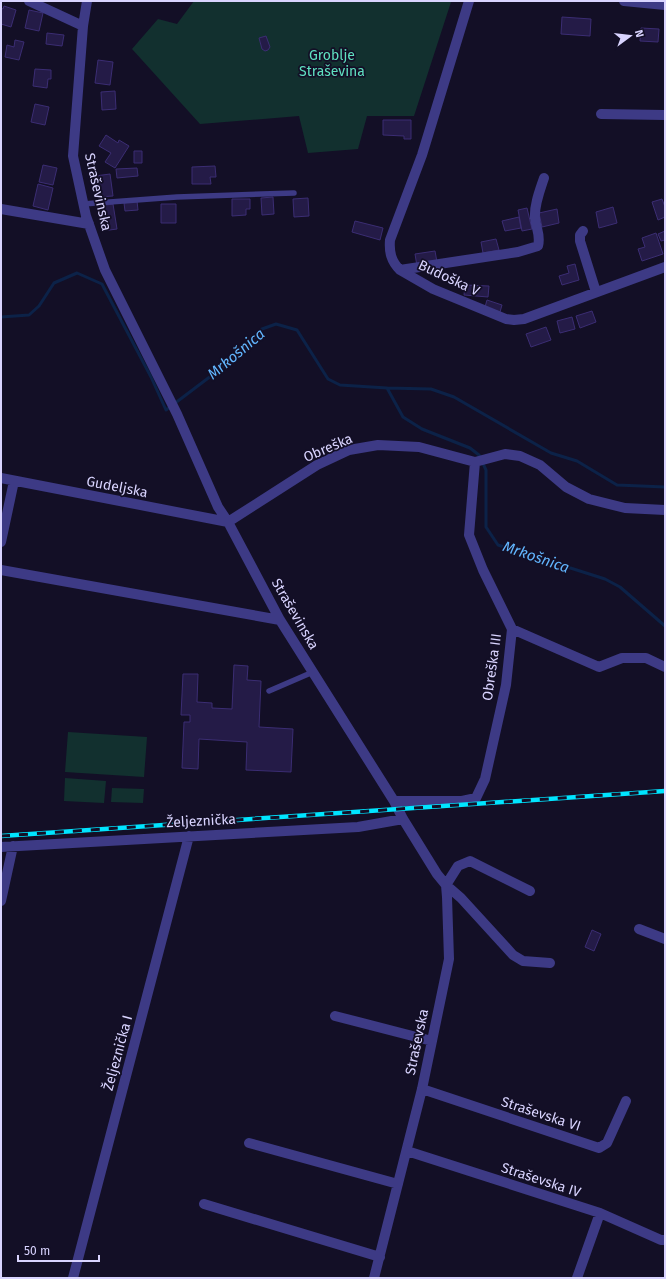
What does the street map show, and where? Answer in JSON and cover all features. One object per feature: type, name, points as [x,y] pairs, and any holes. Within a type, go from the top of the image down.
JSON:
[{"type":"street","points":[[29,1],[83,26]]},
{"type":"street","name":"Straševinska","points":[[88,1],[83,26],[73,156],[83,204],[105,270],[177,414],[218,507],[228,522],[280,620],[394,801],[403,819]]},
{"type":"street","name":"Budoška V","points":[[469,1],[422,155],[390,240],[389,249],[392,261],[400,270],[433,289],[506,319],[514,320],[524,319],[665,267]]},
{"type":"street","points":[[624,1],[665,5]]},
{"type":"street","points":[[602,114],[665,115]]},
{"type":"street","points":[[400,270],[518,252],[538,246],[540,238],[535,218],[538,196],[544,178]]},
{"type":"street","points":[[1,209],[89,224]]},
{"type":"street","points":[[583,231],[580,235],[580,241],[596,292]]},
{"type":"street","name":"Obreška","points":[[228,522],[317,465],[349,450],[378,445],[419,447],[475,462]]},
{"type":"street","points":[[475,462],[505,454],[520,456],[540,465],[566,487],[589,499],[624,508],[665,510]]},
{"type":"street","name":"Obreška III","points":[[394,801],[462,801],[476,798],[484,779],[506,685],[512,629],[483,570],[469,534],[475,462]]},
{"type":"street","name":"Gudeljska","points":[[1,478],[228,522]]},
{"type":"street","points":[[1,542],[14,481]]},
{"type":"street","points":[[1,570],[280,620]]},
{"type":"street","points":[[512,629],[599,667],[622,658],[646,658],[665,667]]},
{"type":"street","points":[[403,819],[437,874],[513,955],[523,961],[550,963]]},
{"type":"street","name":"Željeznička","points":[[1,847],[358,827],[403,819]]},
{"type":"street","name":"Željeznička I","points":[[73,1278],[189,836]]},
{"type":"street","points":[[1,901],[13,846]]},
{"type":"street","points":[[446,885],[458,866],[470,861],[530,890]]},
{"type":"street","name":"Straševska","points":[[374,1278],[422,1089],[449,959],[446,885]]},
{"type":"street","points":[[639,929],[665,939]]},
{"type":"street","points":[[335,1016],[432,1041]]},
{"type":"street","name":"Straševska VI","points":[[422,1089],[599,1148],[607,1143],[626,1101]]},
{"type":"street","points":[[249,1143],[398,1184]]},
{"type":"street","name":"Straševska IV","points":[[407,1151],[600,1213],[661,1240],[665,1240]]},
{"type":"street","points":[[204,1204],[380,1257]]},
{"type":"street","points":[[578,1278],[600,1213]]},
{"type":"lane","points":[[83,204],[177,197],[294,192]]},
{"type":"lane","points":[[269,691],[313,672]]},
{"type":"green space","name":"Groblje Straševina","points":[[194,1],[451,2],[414,116],[367,116],[358,149],[308,153],[299,116],[200,124],[132,49],[158,19],[177,24]]},
{"type":"green space","points":[[68,732],[147,737],[144,777],[65,772]]},
{"type":"green space","points":[[65,778],[106,781],[104,803],[64,801]]},
{"type":"green space","points":[[112,788],[144,789],[143,803],[111,802]]},
{"type":"building","points":[[4,6],[16,10],[11,27],[1,24],[1,8],[3,9]]},
{"type":"building","points":[[29,10],[43,13],[39,31],[25,28]]},
{"type":"building","points":[[562,17],[591,19],[590,36],[561,34]]},
{"type":"building","points":[[641,28],[659,29],[658,42],[640,41]]},
{"type":"building","points":[[47,33],[64,35],[62,46],[46,44]]},
{"type":"building","points":[[266,36],[270,47],[265,51],[262,49],[259,38]]},
{"type":"building","points":[[15,40],[24,42],[19,60],[5,57],[7,45],[14,47]]},
{"type":"building","points":[[98,60],[113,62],[110,85],[95,83]]},
{"type":"building","points":[[35,69],[51,70],[51,79],[48,79],[47,88],[33,86]]},
{"type":"building","points":[[115,91],[116,109],[102,110],[101,92]]},
{"type":"building","points":[[35,104],[49,107],[45,125],[31,122]]},
{"type":"building","points":[[383,120],[411,120],[411,139],[404,139],[404,136],[383,135]]},
{"type":"building","points":[[106,135],[118,143],[119,140],[129,146],[115,168],[105,162],[111,153],[99,146]]},
{"type":"building","points":[[134,151],[142,151],[142,163],[134,163]]},
{"type":"building","points":[[43,165],[57,168],[53,185],[39,182]]},
{"type":"building","points":[[215,166],[216,177],[210,177],[211,184],[192,184],[192,167]]},
{"type":"building","points":[[137,168],[138,176],[117,178],[116,169]]},
{"type":"building","points":[[110,174],[113,196],[97,197],[95,176]]},
{"type":"building","points":[[38,184],[53,188],[48,210],[33,206]]},
{"type":"building","points":[[273,197],[274,214],[262,215],[261,198]]},
{"type":"building","points":[[308,198],[309,216],[294,217],[293,199]]},
{"type":"building","points":[[232,199],[250,199],[250,209],[246,209],[246,215],[232,216]]},
{"type":"building","points":[[662,199],[665,207],[665,217],[658,220],[652,202]]},
{"type":"building","points":[[137,201],[138,210],[125,211],[124,203]]},
{"type":"building","points":[[113,204],[117,229],[102,231],[98,206]]},
{"type":"building","points":[[161,204],[176,204],[176,223],[161,223]]},
{"type":"building","points":[[613,207],[617,223],[599,228],[596,212]]},
{"type":"building","points":[[527,208],[532,229],[522,231],[518,210]]},
{"type":"building","points":[[557,209],[559,223],[542,227],[539,213]]},
{"type":"building","points":[[519,217],[521,228],[505,231],[502,221]]},
{"type":"building","points":[[355,221],[383,228],[380,240],[352,232]]},
{"type":"building","points":[[665,231],[665,240],[661,241],[658,234]]},
{"type":"building","points":[[656,233],[663,254],[642,261],[638,249],[645,247],[642,238]]},
{"type":"building","points":[[496,239],[499,250],[483,253],[481,242]]},
{"type":"building","points":[[435,251],[437,262],[417,266],[415,254]]},
{"type":"building","points":[[575,264],[579,280],[562,285],[559,276],[569,273],[567,266]]},
{"type":"building","points":[[465,285],[489,286],[488,297],[464,295]]},
{"type":"building","points":[[487,300],[502,305],[500,312],[485,307]]},
{"type":"building","points":[[592,311],[596,322],[580,328],[576,316]]},
{"type":"building","points":[[572,317],[575,329],[560,333],[557,321]]},
{"type":"building","points":[[546,327],[551,340],[531,347],[526,334]]},
{"type":"building","points":[[234,665],[248,666],[247,680],[261,681],[259,727],[293,729],[291,772],[246,770],[247,742],[199,739],[198,769],[182,768],[184,722],[190,722],[190,715],[181,715],[183,674],[198,674],[197,702],[212,703],[212,708],[232,709]]},
{"type":"building","points":[[592,930],[601,934],[594,951],[585,947]]},
{"type":"waterway","name":"Mrkošnica","points":[[1,317],[29,315],[39,306],[54,283],[77,273],[102,284],[151,377],[166,410],[240,354],[262,329],[276,324],[297,330],[328,379],[340,385],[387,388],[403,417],[422,429],[470,448],[479,455],[486,470],[486,527],[498,545],[605,579],[620,587],[665,626]]},
{"type":"waterway","points":[[387,388],[431,389],[454,397],[551,453],[577,461],[617,485],[665,487]]},
{"type":"railway","points":[[1,836],[665,791]]}]
